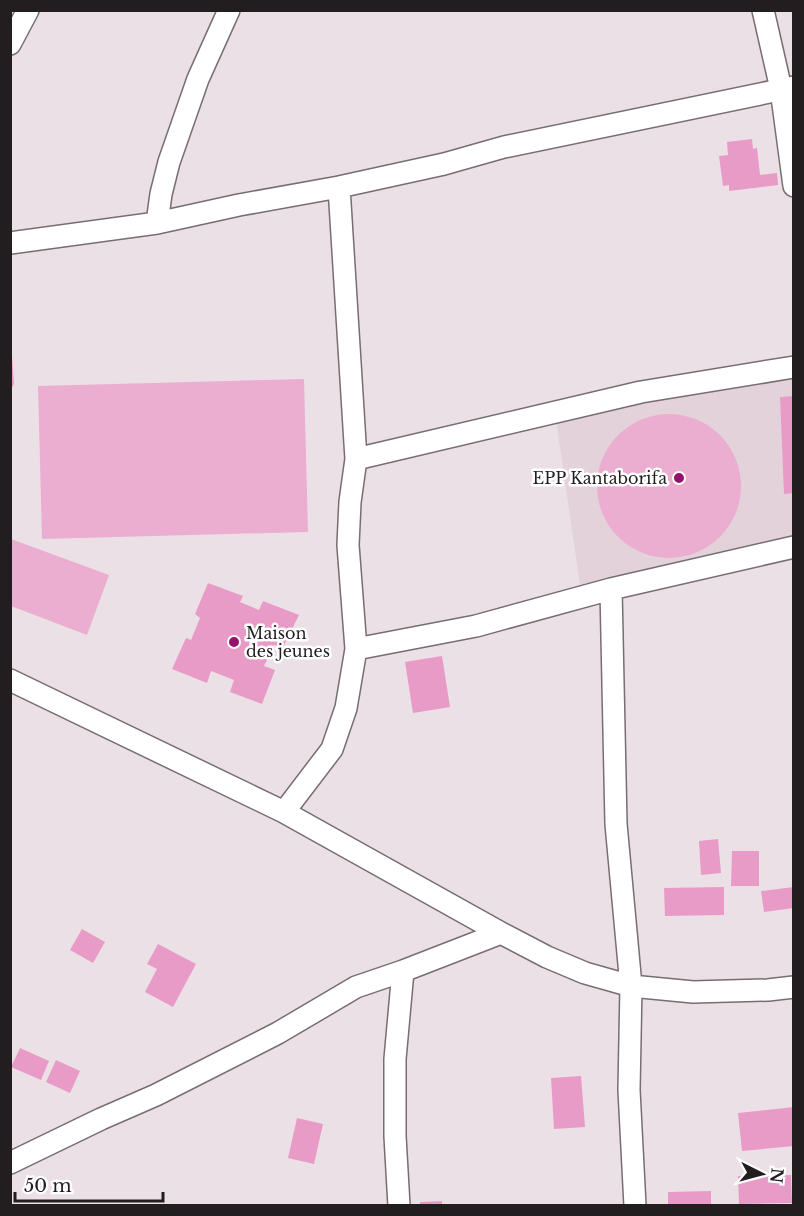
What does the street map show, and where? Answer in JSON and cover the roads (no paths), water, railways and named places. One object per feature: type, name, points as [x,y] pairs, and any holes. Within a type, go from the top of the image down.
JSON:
[{"type":"street","points":[[10,44],[28,10]]},
{"type":"street","points":[[156,223],[169,162],[198,79],[229,10]]},
{"type":"street","points":[[763,10],[787,88],[794,186]]},
{"type":"street","points":[[10,243],[156,223],[339,187],[444,164],[515,144],[787,88]]},
{"type":"street","points":[[284,812],[332,749],[346,708],[356,649],[348,545],[350,502],[356,459],[339,187]]},
{"type":"street","points":[[356,459],[641,392],[794,367]]},
{"type":"street","points":[[356,649],[476,626],[611,589],[794,547]]},
{"type":"street","points":[[611,589],[616,824],[631,986],[628,1090],[635,1206]]},
{"type":"street","points":[[10,680],[284,812],[501,933],[585,974],[631,986],[693,992],[794,987]]},
{"type":"street","points":[[10,1163],[156,1095],[278,1033],[356,987],[501,933]]},
{"type":"street","points":[[399,1206],[395,1136],[395,1059],[403,971]]},
{"type":"place","name":"EPP Kantaborifa","points":[[679,478]]},
{"type":"place","name":"Maison des jeunes","points":[[234,642]]}]
